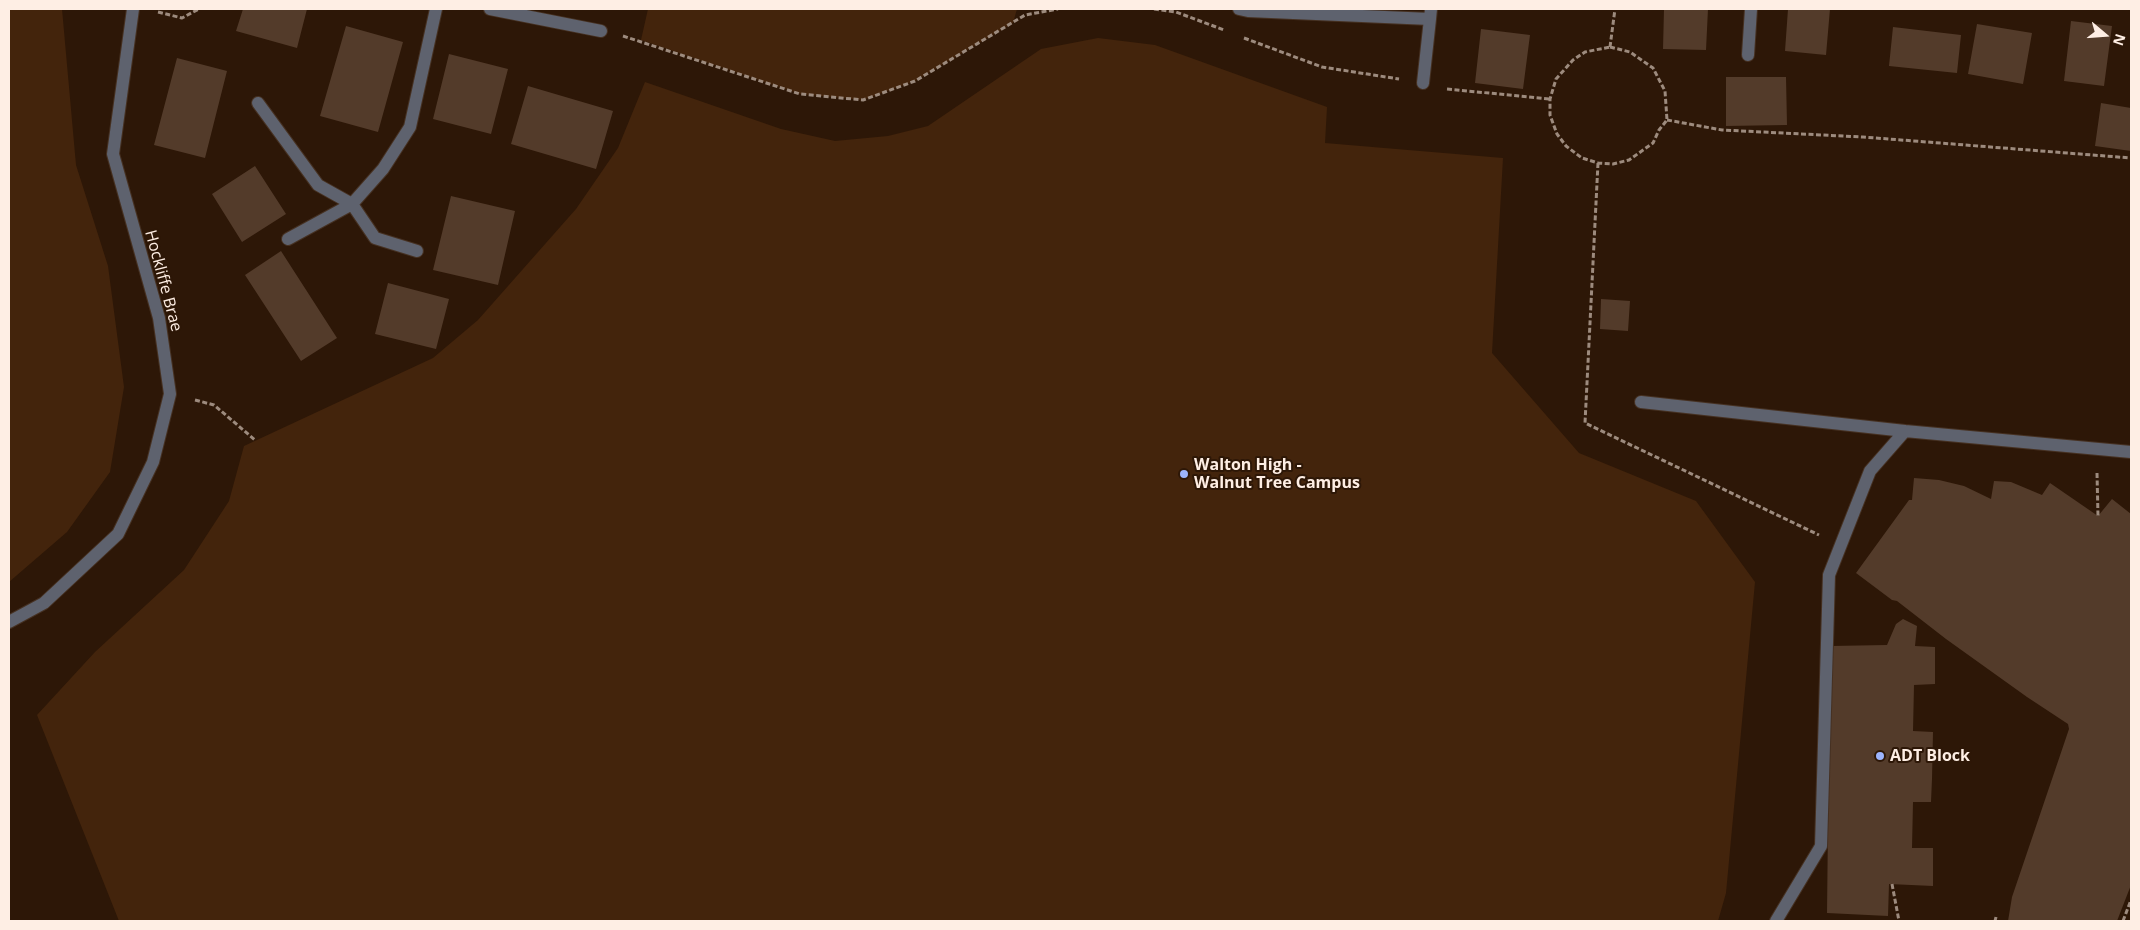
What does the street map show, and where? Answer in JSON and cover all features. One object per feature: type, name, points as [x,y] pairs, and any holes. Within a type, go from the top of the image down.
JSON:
[{"type":"street","name":"Hockliffe Brae","points":[[9,622],[44,604],[118,534],[153,462],[170,394],[159,318],[113,154],[133,9]]},
{"type":"street","points":[[288,239],[352,204],[383,169],[410,127],[436,9]]},
{"type":"street","points":[[490,9],[601,31]]},
{"type":"street","points":[[1239,9],[1248,11],[1430,14],[1423,83]]},
{"type":"street","points":[[1748,55],[1751,9]]},
{"type":"street","points":[[258,103],[318,185],[352,204],[375,238],[417,251]]},
{"type":"street","points":[[1641,402],[1905,431],[2131,452]]},
{"type":"street","points":[[1776,921],[1821,846],[1829,575],[1870,471],[1905,431]]},
{"type":"path","points":[[153,11],[182,18],[198,9]]},
{"type":"path","points":[[601,31],[641,40],[800,94],[863,100],[915,82],[1025,15],[1058,9]]},
{"type":"path","points":[[1154,9],[1176,12],[1231,33]]},
{"type":"path","points":[[1610,47],[1615,9]]},
{"type":"path","points":[[1240,36],[1322,67],[1423,83],[1447,89],[1550,99]]},
{"type":"path","points":[[1610,47],[1630,52],[1653,68],[1665,91],[1667,120],[1659,130],[1653,143],[1629,160],[1613,164],[1598,163],[1582,158],[1566,146],[1557,134],[1550,115],[1550,99],[1556,79],[1573,60],[1585,52],[1610,47]]},
{"type":"path","points":[[1667,120],[1722,130],[1863,137],[2131,158]]},
{"type":"path","points":[[170,394],[214,405],[255,440]]},
{"type":"path","points":[[2097,471],[2098,516]]},
{"type":"path","points":[[1892,884],[1899,921]]},
{"type":"path","points":[[2123,921],[2131,900]]},
{"type":"shaded area","points":[[9,9],[62,9],[76,165],[108,266],[124,387],[110,472],[67,532],[9,582]]},
{"type":"shaded area","points":[[648,9],[1017,9],[1013,23],[915,81],[863,100],[800,94],[641,40]]},
{"type":"shaded area","name":"Walton High - Walnut Tree Campus","points":[[1098,38],[1155,45],[1327,107],[1325,143],[1503,158],[1492,353],[1579,453],[1696,501],[1755,582],[1726,893],[1718,921],[119,921],[37,715],[95,652],[184,570],[229,501],[244,446],[433,358],[478,320],[576,209],[618,148],[645,82],[781,129],[835,141],[888,136],[928,126],[1041,49]]},
{"type":"building","points":[[243,9],[307,9],[297,48],[236,31]]},
{"type":"building","points":[[1664,9],[1708,9],[1706,50],[1663,49]]},
{"type":"building","points":[[1788,9],[1830,9],[1826,55],[1785,51]]},
{"type":"building","points":[[2071,21],[2112,26],[2104,86],[2064,81]]},
{"type":"building","points":[[1977,24],[2032,33],[2023,84],[1968,74]]},
{"type":"building","points":[[346,26],[403,42],[378,132],[320,116]]},
{"type":"building","points":[[1893,27],[1961,35],[1957,73],[1889,66]]},
{"type":"building","points":[[1481,29],[1530,35],[1523,89],[1475,83]]},
{"type":"building","points":[[449,54],[508,69],[491,134],[433,119]]},
{"type":"building","points":[[177,58],[227,71],[205,158],[154,145]]},
{"type":"building","points":[[1726,77],[1786,77],[1787,125],[1726,126]]},
{"type":"building","points":[[528,86],[613,111],[596,169],[511,144]]},
{"type":"building","points":[[2101,103],[2131,108],[2131,151],[2095,146]]},
{"type":"building","points":[[255,166],[286,214],[242,242],[212,194]]},
{"type":"building","points":[[451,196],[515,211],[498,285],[433,270]]},
{"type":"building","points":[[281,251],[337,338],[301,361],[245,275]]},
{"type":"building","points":[[388,283],[449,299],[436,349],[375,334]]},
{"type":"building","points":[[1601,299],[1630,301],[1628,331],[1600,329]]},
{"type":"building","points":[[1914,478],[1939,480],[1964,486],[1991,499],[1994,481],[2011,482],[2042,495],[2050,483],[2098,516],[2112,499],[2131,514],[2131,885],[2117,921],[2008,921],[2012,897],[2069,729],[2068,724],[2027,697],[1856,573],[1909,500],[1912,500]]},
{"type":"building","name":"ADT Block","points":[[1903,619],[1917,626],[1915,646],[1935,647],[1935,684],[1914,685],[1913,731],[1933,732],[1931,802],[1913,802],[1912,848],[1933,848],[1933,886],[1889,884],[1888,916],[1827,913],[1830,646],[1887,645],[1896,624]]},
{"type":"place","name":"Walton High - Walnut Tree Campus","points":[[1184,474]]},
{"type":"place","name":"ADT Block","points":[[1880,756]]}]
